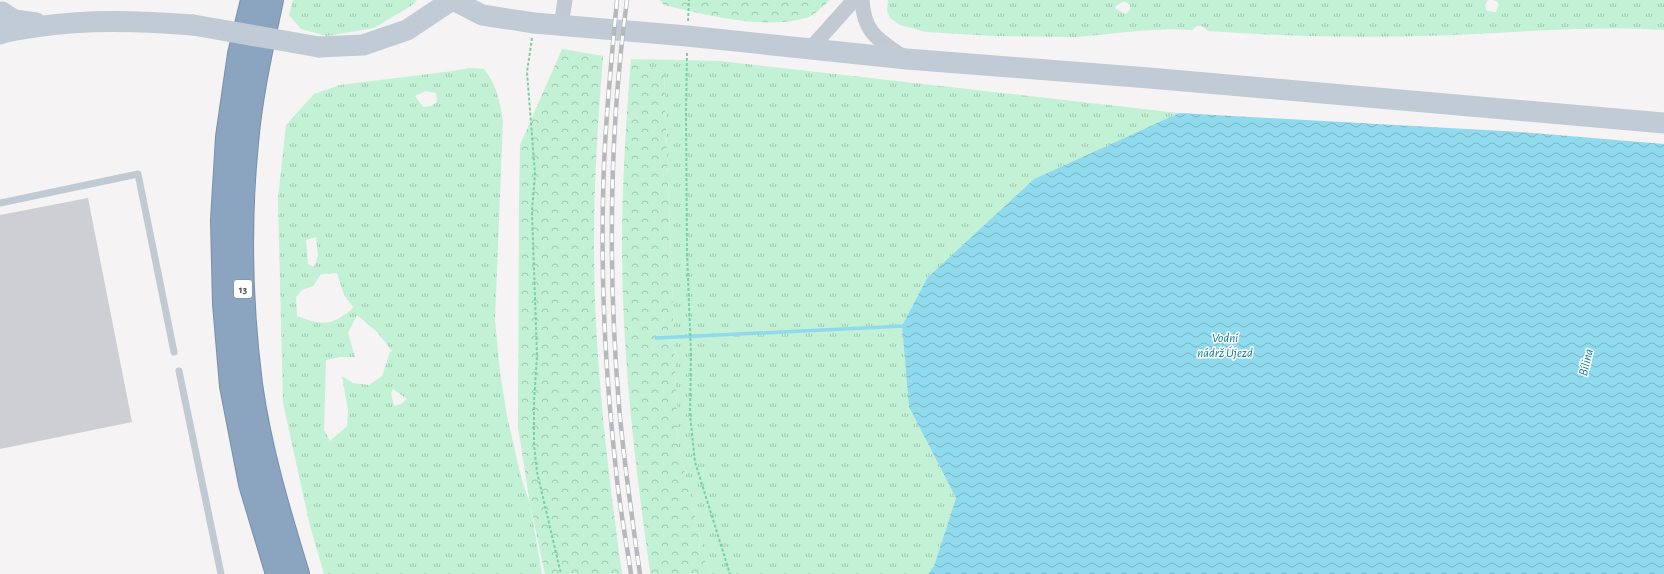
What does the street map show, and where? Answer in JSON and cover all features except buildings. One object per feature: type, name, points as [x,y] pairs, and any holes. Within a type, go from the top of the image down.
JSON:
[{"type":"highway","name":"13","points":[[252,0],[239,54],[227,137],[222,220],[224,304],[231,386],[247,469],[250,484],[277,574]]},
{"type":"highway","name":"13","points":[[272,0],[258,64],[247,142],[242,222],[243,305],[251,385],[270,482],[298,574]]},
{"type":"street","points":[[0,34],[48,26],[127,21],[193,25],[319,47],[363,45],[407,30],[452,0],[482,15],[561,26],[687,36],[907,59],[1664,123]]},
{"type":"street","points":[[561,26],[565,0]]},
{"type":"street","points":[[810,49],[854,0]]},
{"type":"street","points":[[862,0],[863,14],[871,33],[907,59]]},
{"type":"street","points":[[1,13],[14,20],[48,26]]},
{"type":"lane","points":[[0,203],[138,174],[174,352]]},
{"type":"lane","points":[[179,371],[221,574]]},
{"type":"path","points":[[689,0],[686,113],[691,353],[690,415],[695,462],[730,574]]},
{"type":"path","points":[[534,23],[527,72],[535,174],[532,211],[537,356],[534,402],[534,445],[536,472],[561,574]]},
{"type":"green space","points":[[293,0],[417,0],[411,6],[374,28],[327,36],[301,29],[289,15]]},
{"type":"green space","points":[[660,0],[830,0],[816,13],[806,18],[789,21],[753,22],[716,17],[664,5]]},
{"type":"green space","points":[[888,0],[1488,0],[1485,5],[1487,11],[1496,12],[1499,4],[1493,0],[1664,0],[1664,30],[1543,30],[1395,37],[1342,37],[1208,31],[1202,26],[1197,26],[1192,30],[1170,29],[1137,31],[1077,37],[994,36],[926,32],[900,25],[890,18],[887,11]],"holes":[[[1124,1],[1130,5],[1130,10],[1125,14],[1115,8]]]},
{"type":"green space","points":[[562,49],[603,56],[594,222],[596,328],[602,410],[622,574],[545,574],[530,504],[518,427],[520,145]]},
{"type":"green space","points":[[631,59],[721,61],[1179,113],[1034,179],[927,278],[902,326],[909,407],[956,498],[934,566],[928,574],[711,574],[706,563],[678,443],[664,73]]},
{"type":"green space","points":[[631,59],[664,73],[678,443],[706,563],[711,574],[650,574],[630,410],[624,328],[622,223]]},
{"type":"green space","points":[[469,68],[484,69],[495,87],[503,120],[495,320],[500,372],[507,416],[521,477],[530,504],[542,574],[324,574],[310,526],[283,403],[278,199],[286,125],[314,94],[340,85]],"holes":[[[426,91],[436,93],[437,102],[431,106],[423,107],[415,96]],[[316,237],[318,256],[314,267],[308,264],[306,240]],[[337,273],[344,295],[353,307],[338,319],[326,323],[297,316],[296,297],[302,290],[313,286],[321,274]],[[357,315],[377,332],[392,351],[390,352],[382,376],[369,385],[353,383],[342,376],[348,411],[347,426],[330,441],[324,430],[326,360],[340,357],[355,357],[348,333]],[[393,389],[407,399],[401,404],[394,406],[391,393]]]},
{"type":"water","name":"Vodní nádrž Újezd","points":[[1179,113],[1521,132],[1664,144],[1664,574],[928,574],[934,566],[956,498],[909,407],[902,326],[927,278],[1034,179]]},
{"type":"waterway","points":[[656,338],[905,326]]},
{"type":"railway","points":[[617,0],[605,149],[603,267],[607,368],[612,436],[619,496],[631,574]]},
{"type":"railway","points":[[627,0],[621,50],[614,152],[612,203],[613,305],[615,356],[621,427],[640,574]]},
{"type":"water label","name":"Bílina","points":[[1585,362]]}]
